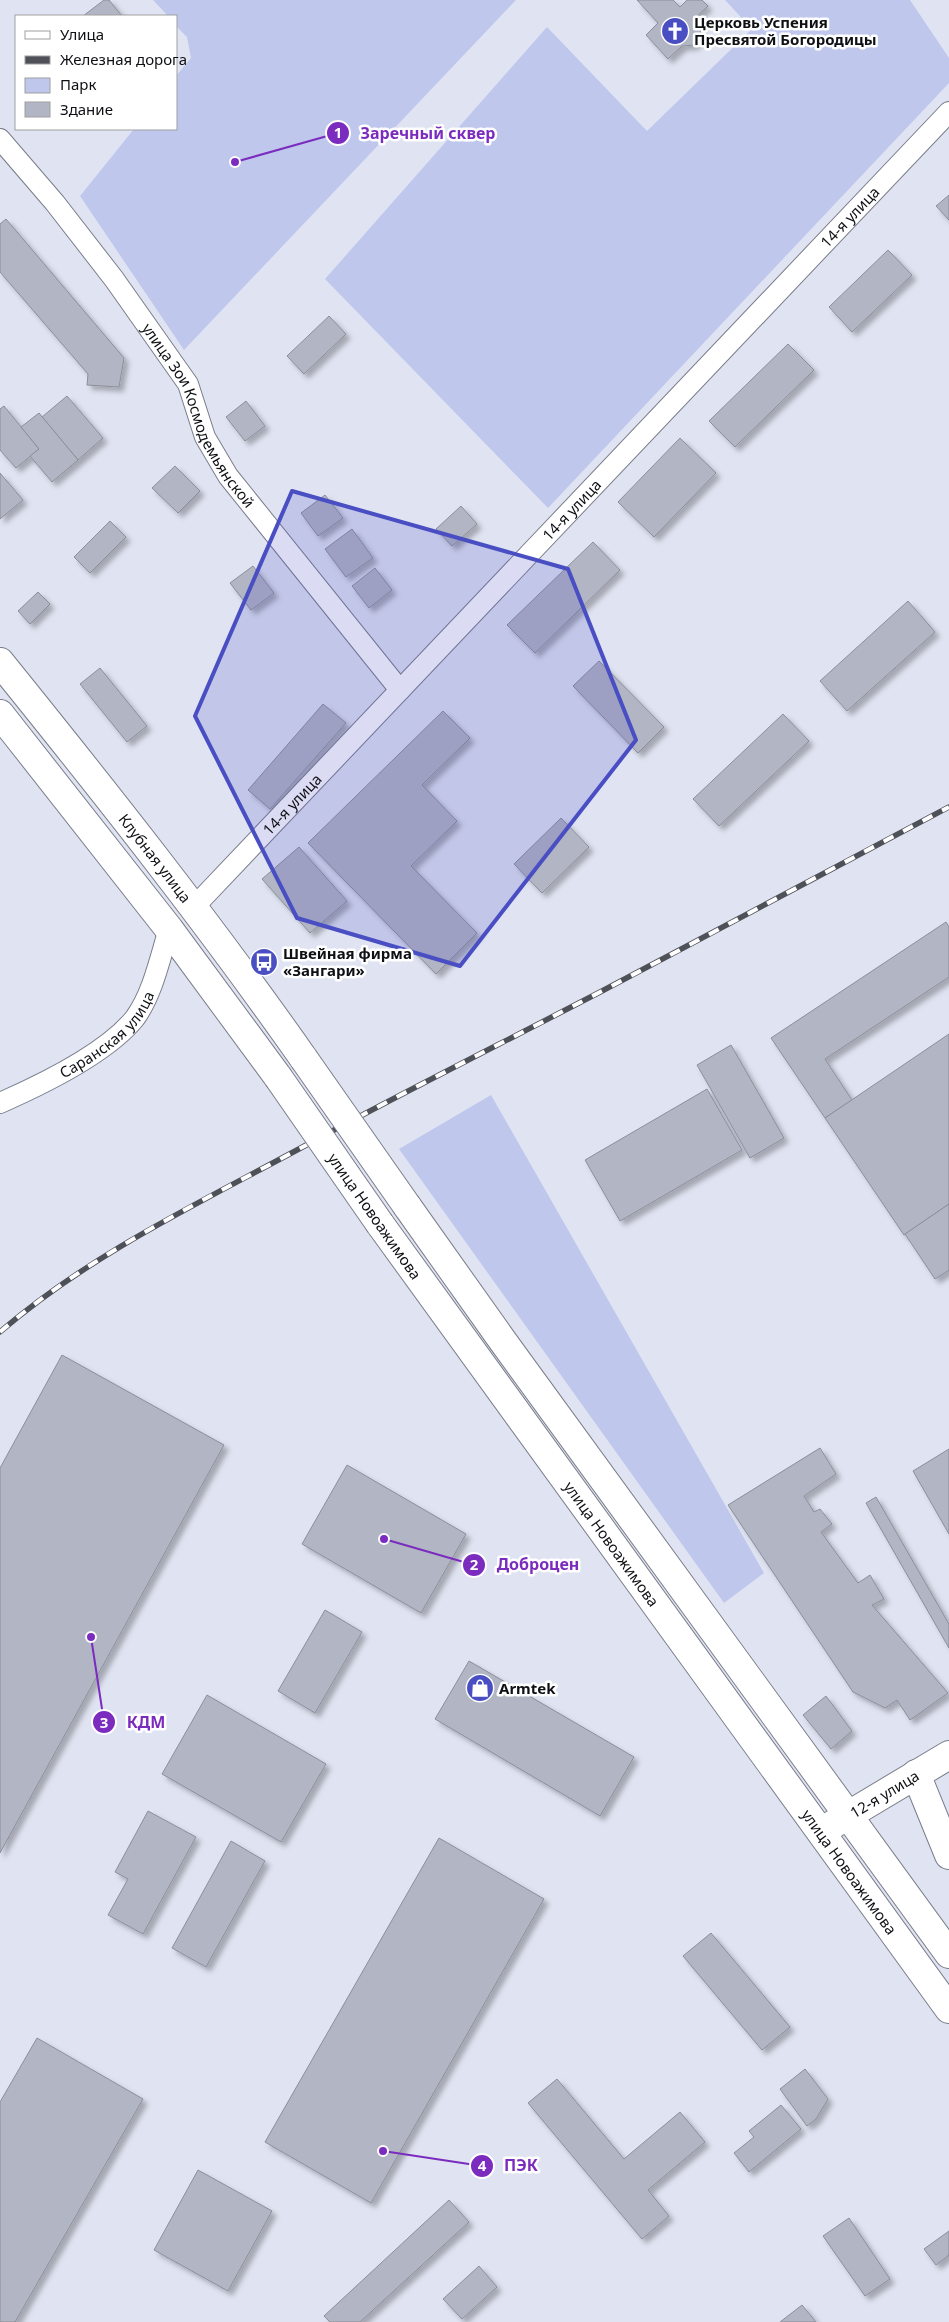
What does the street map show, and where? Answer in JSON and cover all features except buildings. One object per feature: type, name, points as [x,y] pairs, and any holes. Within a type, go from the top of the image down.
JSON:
[{"type":"main road","name":"Клубная улица","points":[[0,662],[112,800],[238,965],[407,1206],[848,1815]]},
{"type":"main road","points":[[0,714],[170,929],[194,907]]},
{"type":"main road","name":"улица Новоажимова","points":[[170,929],[278,1077],[380,1224],[949,2009]]},
{"type":"main road","name":"12-я улица","points":[[820,1832],[949,1755]]},
{"type":"main road","points":[[916,1774],[949,1855]]},
{"type":"main road","points":[[848,1815],[949,1954]]},
{"type":"street","name":"14-я улица","points":[[194,907],[949,112]]},
{"type":"street","name":"улица Зои Космодемьянской","points":[[0,139],[55,204],[114,279],[188,384],[206,437],[228,476],[400,690]]},
{"type":"street","name":"Саранская улица","points":[[0,1102],[50,1078],[99,1050],[135,1018],[148,994],[170,929]]},
{"type":"highlighted area","points":[[292,491],[568,569],[636,740],[460,966],[297,918],[195,716]]},
{"type":"green space","points":[[153,0],[516,0],[184,350],[80,196],[133,130],[178,130],[178,74],[191,58],[187,37],[178,28],[178,15],[167,15]]},
{"type":"green space","points":[[725,0],[910,0],[949,58],[949,83],[548,508],[325,279],[547,27],[647,131],[752,29]]},
{"type":"green space","points":[[491,1095],[764,1573],[724,1603],[399,1149]]},
{"type":"railway","points":[[0,1332],[75,1275],[155,1226],[356,1118],[602,991],[949,807]]},
{"type":"place","name":"Церковь Успения Пресвятой Богородицы","points":[[675,31]]},
{"type":"place","name":"Заречный сквер","points":[[235,162]]},
{"type":"place","name":"Швейная фирма «Зангари»","points":[[264,962]]},
{"type":"place","name":"Доброцен","points":[[384,1539]]},
{"type":"place","name":"КДМ","points":[[91,1637]]},
{"type":"place","name":"Armtek","points":[[480,1688]]},
{"type":"place","name":"ПЭК","points":[[383,2151]]}]
